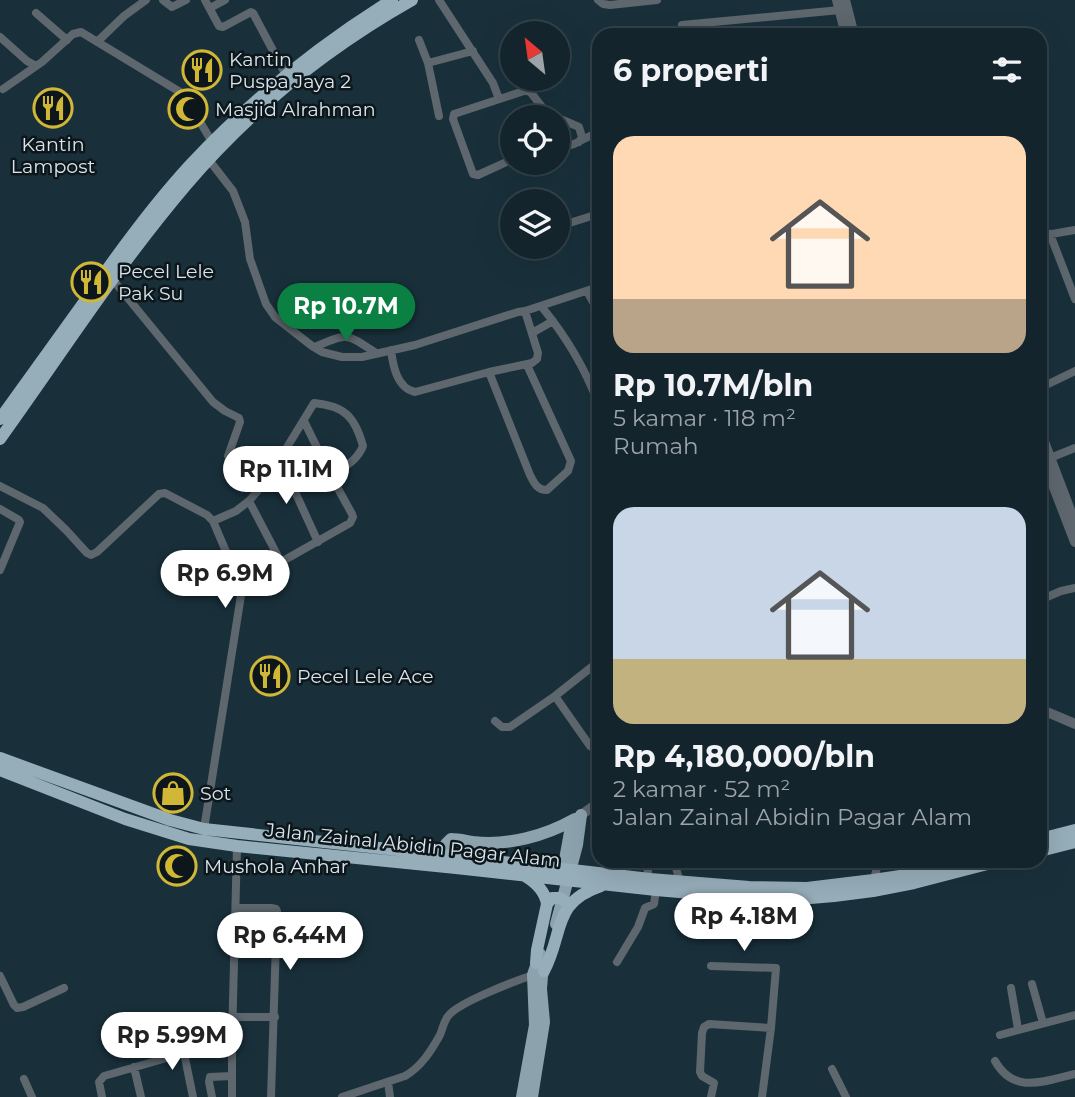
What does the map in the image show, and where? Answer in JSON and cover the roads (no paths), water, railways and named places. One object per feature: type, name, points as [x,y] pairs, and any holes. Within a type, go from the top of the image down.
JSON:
[{"type":"highway","points":[[71,330],[147,216],[212,142],[286,75],[392,0]]},
{"type":"highway","points":[[0,419],[164,211],[209,160],[258,111],[292,82],[373,22],[412,0]]},
{"type":"highway","points":[[0,439],[58,347]]},
{"type":"highway","name":"Jalan Zainal Abidin Pagar Alam","points":[[0,758],[204,830],[444,855],[749,898],[834,896],[932,868]]},
{"type":"highway","name":"Jalan Zainal Abidin Pagar Alam","points":[[0,770],[160,831],[189,839],[605,885],[680,882],[782,888],[873,886],[914,883],[972,868]]},
{"type":"highway","points":[[1047,837],[1075,830]]},
{"type":"highway","points":[[1047,849],[1075,842]]},
{"type":"highway","points":[[523,875],[540,887],[546,897],[547,904],[537,950],[538,970]]},
{"type":"highway","points":[[538,970],[551,958],[560,924],[568,907],[582,894],[605,885]]},
{"type":"highway","points":[[547,904],[552,898],[560,898],[565,900],[568,907]]},
{"type":"main road","points":[[523,1097],[535,1025],[538,970],[545,951],[556,897],[573,844],[577,818]]},
{"type":"main road","points":[[444,855],[446,844],[451,839],[488,843],[522,840],[539,836],[577,818]]},
{"type":"main road","points":[[532,1097],[544,1022],[538,970]]},
{"type":"street","points":[[97,42],[124,16],[146,0]]},
{"type":"street","points":[[163,0],[172,7],[186,0]]},
{"type":"street","points":[[205,0],[217,25],[223,27],[253,13],[286,75]]},
{"type":"street","points":[[210,8],[225,0]]},
{"type":"street","points":[[439,0],[493,83],[499,99]]},
{"type":"street","points":[[598,0],[610,5],[657,0]]},
{"type":"street","points":[[682,28],[682,25],[841,3],[846,28]]},
{"type":"street","points":[[36,13],[66,40]]},
{"type":"street","points":[[4,89],[66,40],[81,32],[180,92],[212,142]]},
{"type":"street","points":[[0,37],[36,66]]},
{"type":"street","points":[[419,40],[428,63],[439,116]]},
{"type":"street","points":[[428,63],[472,51]]},
{"type":"street","points":[[500,165],[475,174],[469,166],[454,114],[527,90],[540,105]]},
{"type":"street","points":[[570,123],[579,127],[582,137],[579,142]]},
{"type":"street","points":[[570,145],[592,135]]},
{"type":"street","points":[[209,160],[233,191],[244,222],[250,259],[266,304],[275,317],[315,348],[342,357],[362,357],[415,345],[592,289]]},
{"type":"street","points":[[570,223],[592,216]]},
{"type":"street","points":[[1047,235],[1075,230]]},
{"type":"street","points":[[1050,234],[1075,299]]},
{"type":"street","points":[[113,279],[212,402],[239,418],[228,456]]},
{"type":"street","points":[[587,291],[592,300]]},
{"type":"street","points":[[541,306],[577,356],[592,390]]},
{"type":"street","points":[[391,350],[397,375],[408,391],[415,392],[517,365],[527,365],[537,359],[538,353],[526,311]]},
{"type":"street","points":[[532,332],[553,321]]},
{"type":"street","points":[[315,348],[346,336],[376,353]]},
{"type":"street","points":[[489,372],[530,475],[537,487],[547,490],[568,471],[571,461],[527,365]]},
{"type":"street","points":[[1047,385],[1075,371]]},
{"type":"street","points":[[213,522],[249,501],[267,480],[314,403],[339,408],[346,413],[360,434],[363,446],[353,462],[331,476]]},
{"type":"street","points":[[281,562],[350,523],[353,517],[304,421]]},
{"type":"street","points":[[1050,458],[1075,448]]},
{"type":"street","points":[[1047,450],[1075,542]]},
{"type":"street","points":[[280,458],[318,542]]},
{"type":"street","points":[[1047,467],[1075,523]]},
{"type":"street","points":[[0,486],[43,508],[92,555],[159,494],[165,493],[204,512],[213,522],[242,589],[204,830]]},
{"type":"street","points":[[249,501],[286,573]]},
{"type":"street","points":[[0,509],[20,522],[0,569]]},
{"type":"street","points":[[1047,597],[1075,588]]},
{"type":"street","points":[[495,721],[502,727],[510,727],[592,667]]},
{"type":"street","points":[[555,696],[590,746]]},
{"type":"street","points":[[1047,712],[1075,724]]},
{"type":"street","points":[[577,818],[592,807]]},
{"type":"street","points":[[232,1097],[237,846]]},
{"type":"street","points":[[617,962],[638,927],[645,908],[653,905],[653,885],[647,868]]},
{"type":"street","points":[[676,868],[680,882]]},
{"type":"street","points":[[873,886],[877,868]]},
{"type":"street","points":[[236,908],[276,909],[271,1097]]},
{"type":"street","points":[[711,966],[776,968],[762,1097]]},
{"type":"street","points":[[342,1097],[409,1074],[421,1063],[441,1033],[447,1017],[455,1010],[538,970]]},
{"type":"street","points":[[0,976],[17,1008],[64,988]]},
{"type":"street","points":[[1032,984],[1043,1023]]},
{"type":"street","points":[[1010,988],[1018,1029]]},
{"type":"street","points":[[1000,1035],[1075,1015]]},
{"type":"street","points":[[233,1017],[275,1017]]},
{"type":"street","points":[[711,1097],[714,1083],[700,1072],[704,1027],[709,1024],[771,1028]]},
{"type":"street","points":[[102,1097],[99,1084],[101,1078],[184,1054],[233,1046]]},
{"type":"street","points":[[184,1054],[193,1097]]},
{"type":"street","points":[[995,1061],[1001,1072],[1023,1084],[1075,1074]]},
{"type":"street","points":[[134,1067],[141,1097]]},
{"type":"street","points":[[832,1069],[846,1097]]},
{"type":"street","points":[[212,1097],[210,1077],[232,1076]]},
{"type":"street","points":[[24,1079],[32,1097]]},
{"type":"street","points":[[388,1082],[390,1097]]},
{"type":"place","name":"Kantin Puspa Jaya 2","points":[[202,70]]},
{"type":"place","name":"Kantin Lampost","points":[[53,108]]},
{"type":"place","name":"Masjid Alrahman","points":[[188,109]]},
{"type":"place","name":"Pecel Lele Pak Su","points":[[91,282]]},
{"type":"place","name":"Pecel Lele Ace","points":[[270,676]]},
{"type":"place","name":"Sot","points":[[173,793]]},
{"type":"place","name":"Mushola Anhar","points":[[177,866]]}]
